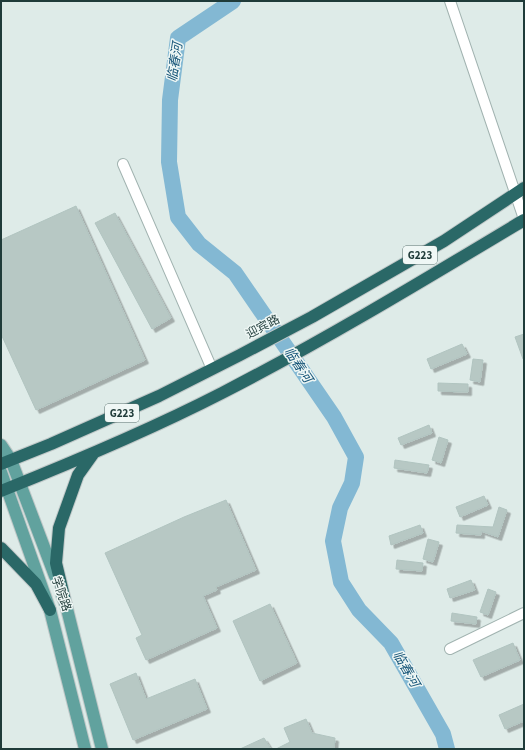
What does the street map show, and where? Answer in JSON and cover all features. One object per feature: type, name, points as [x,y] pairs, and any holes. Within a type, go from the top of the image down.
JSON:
[{"type":"highway","name":"迎宾路","points":[[6,462],[51,444],[152,399],[240,355],[312,317],[444,241],[520,191]]},
{"type":"highway","name":"G223","points":[[4,490],[94,454],[221,394],[323,339],[524,220]]},
{"type":"highway","points":[[66,605],[56,563],[59,528],[78,475],[94,454]]},
{"type":"highway","points":[[1,548],[36,584],[50,610]]},
{"type":"main road","name":"学院路","points":[[1,445],[6,462],[20,483],[66,605],[102,749]]},
{"type":"main road","name":"学院路","points":[[1,472],[4,490],[50,610],[85,749]]},
{"type":"street","points":[[450,1],[520,191],[524,220]]},
{"type":"street","points":[[122,164],[212,369]]},
{"type":"street","points":[[450,650],[524,613]]},
{"type":"building","points":[[76,206],[145,360],[36,410],[1,334],[1,240]]},
{"type":"building","points":[[115,213],[171,318],[152,329],[95,223]]},
{"type":"building","points":[[524,334],[524,359],[523,359],[515,337]]},
{"type":"building","points":[[462,344],[467,354],[431,369],[427,359]]},
{"type":"building","points":[[473,359],[483,360],[480,382],[470,380]]},
{"type":"building","points":[[438,383],[468,384],[468,392],[438,391]]},
{"type":"building","points":[[429,425],[432,433],[401,445],[398,438]]},
{"type":"building","points":[[439,437],[448,440],[441,463],[432,460]]},
{"type":"building","points":[[395,460],[429,465],[427,473],[394,468]]},
{"type":"building","points":[[484,496],[488,505],[460,517],[456,507]]},
{"type":"building","points":[[226,500],[256,570],[216,587],[217,590],[203,596],[217,628],[146,660],[136,638],[142,635],[105,553],[184,517]]},
{"type":"building","points":[[499,507],[507,510],[498,537],[481,531],[481,535],[456,533],[457,525],[493,527]]},
{"type":"building","points":[[420,525],[423,533],[391,545],[389,536]]},
{"type":"building","points":[[428,539],[439,542],[433,562],[423,559]]},
{"type":"building","points":[[397,560],[423,563],[422,571],[396,569]]},
{"type":"building","points":[[471,580],[475,590],[450,598],[447,589]]},
{"type":"building","points":[[488,589],[496,592],[488,615],[480,612]]},
{"type":"building","points":[[270,604],[297,663],[260,681],[233,621]]},
{"type":"building","points":[[452,613],[477,617],[476,624],[451,621]]},
{"type":"building","points":[[513,643],[520,660],[481,677],[473,660]]},
{"type":"building","points":[[136,673],[146,699],[195,679],[207,709],[133,740],[110,684]]},
{"type":"building","points":[[524,704],[524,721],[505,729],[499,715]]},
{"type":"building","points":[[306,719],[312,733],[335,738],[334,749],[276,749],[290,742],[284,728]]},
{"type":"building","points":[[264,738],[271,749],[240,749]]},
{"type":"waterway","name":"临春河","points":[[233,1],[178,38],[170,100],[169,162],[178,217],[199,244],[235,273],[334,417],[356,457],[352,483],[340,508],[333,541],[341,582],[359,610],[391,643],[443,734],[447,749]]}]
